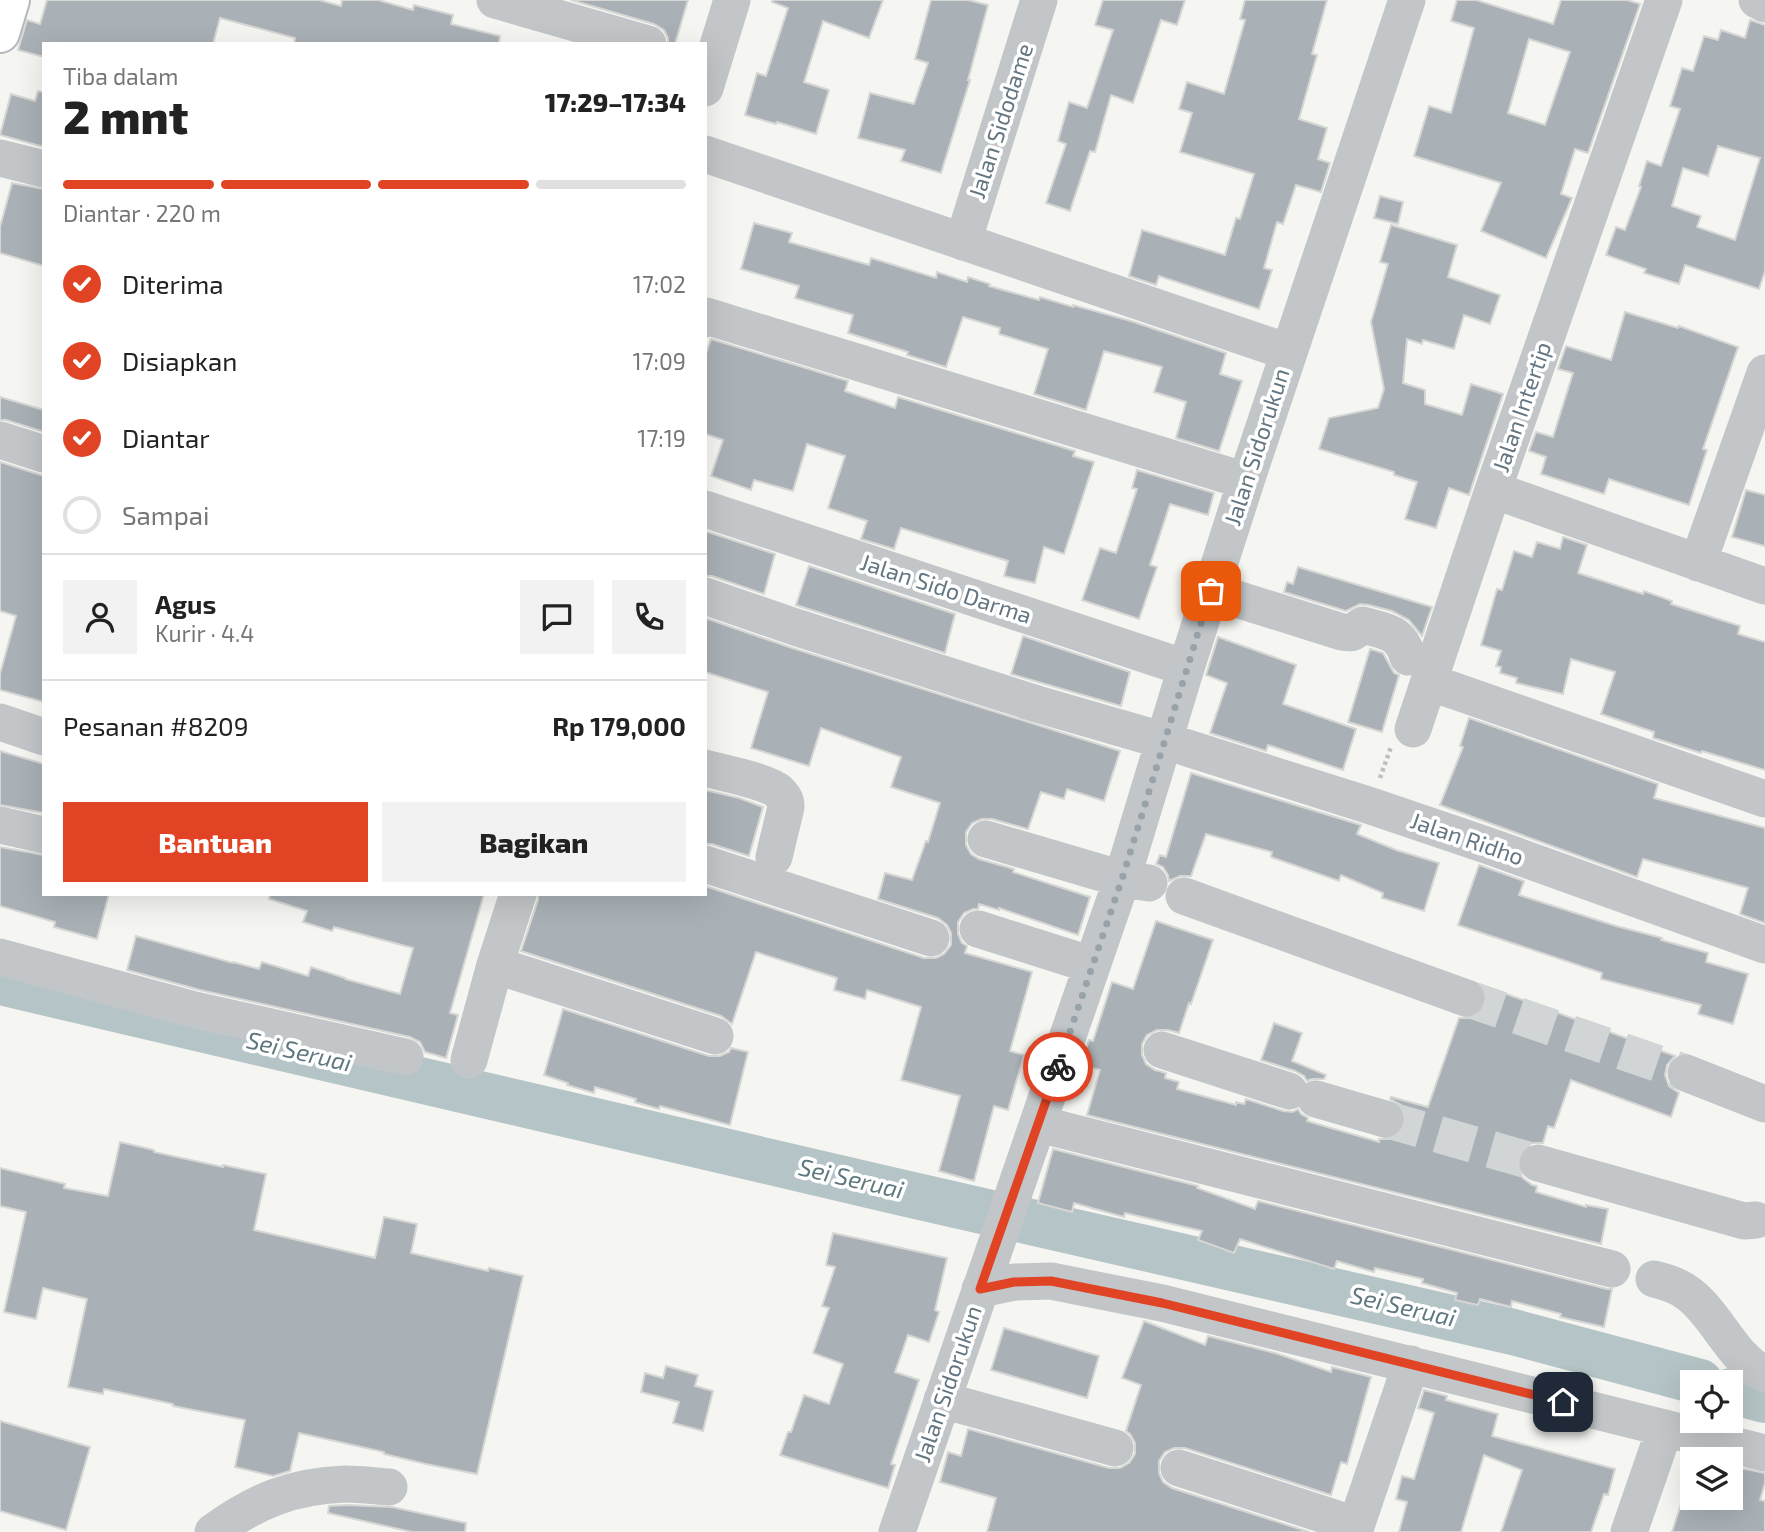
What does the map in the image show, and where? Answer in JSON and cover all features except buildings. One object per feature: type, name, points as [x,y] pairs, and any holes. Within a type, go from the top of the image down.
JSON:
[{"type":"main road","points":[[0,33],[10,0]]},
{"type":"street","points":[[495,0],[641,42]]},
{"type":"street","points":[[707,70],[732,0]]},
{"type":"street","name":"Jalan Sidodame","points":[[963,242],[1039,0]]},
{"type":"street","name":"Jalan Sidorukun","points":[[897,1532],[1092,965],[1136,881],[1165,741],[1186,668],[1288,352],[1407,0]]},
{"type":"street","name":"Jalan Intertip","points":[[1413,729],[1419,669],[1493,490],[1664,0]]},
{"type":"street","points":[[1757,0],[1765,4]]},
{"type":"street","points":[[707,155],[1288,352]]},
{"type":"street","points":[[0,158],[42,168]]},
{"type":"street","points":[[707,316],[1246,481]]},
{"type":"street","points":[[1698,563],[1765,373]]},
{"type":"street","points":[[0,440],[42,453]]},
{"type":"street","points":[[1493,490],[1765,586]]},
{"type":"street","name":"Jalan Sido Darma","points":[[707,510],[1186,668]]},
{"type":"street","points":[[1211,591],[1349,634],[1363,625],[1385,631],[1404,643],[1419,669],[1765,799]]},
{"type":"street","name":"Jalan Ridho","points":[[707,597],[1037,704],[1371,806],[1765,945]]},
{"type":"street","points":[[0,722],[42,736]]},
{"type":"street","points":[[707,769],[761,783],[782,794],[786,807],[774,857]]},
{"type":"street","points":[[0,825],[42,835]]},
{"type":"street","points":[[986,839],[1136,881]]},
{"type":"street","points":[[707,865],[931,938]]},
{"type":"street","points":[[469,1060],[517,896]]},
{"type":"street","points":[[1184,896],[1466,998]]},
{"type":"street","points":[[978,929],[1092,965]]},
{"type":"street","points":[[2,940],[195,1010],[405,1057]]},
{"type":"street","points":[[495,965],[715,1036]]},
{"type":"street","points":[[1162,1050],[1385,1119]]},
{"type":"street","points":[[1686,1073],[1765,1104]]},
{"type":"street","points":[[1039,1124],[1612,1269]]},
{"type":"street","points":[[1538,1163],[1744,1220],[1756,1220]]},
{"type":"street","points":[[1654,1279],[1668,1282],[1690,1295],[1735,1349],[1765,1374]]},
{"type":"street","points":[[983,1281],[1051,1281],[1162,1303],[1765,1453]]},
{"type":"street","points":[[1179,1468],[1355,1528],[1411,1364]]},
{"type":"street","points":[[942,1400],[1115,1448]]},
{"type":"street","points":[[1629,1532],[1665,1428]]},
{"type":"street","points":[[213,1532],[239,1514],[272,1497],[311,1488],[346,1484],[389,1487]]},
{"type":"path","points":[[1371,806],[1391,747],[1413,729]]},
{"type":"waterway","name":"Sei Seruai","points":[[0,982],[1513,1332],[1680,1377]]},
{"type":"waterway","name":"Sei Seruai","points":[[1743,1394],[1765,1400]]},
{"type":"tunnel","points":[[1466,998],[1686,1073]]},
{"type":"tunnel","points":[[1385,1119],[1538,1163]]},
{"type":"way so far","points":[[1058,1067],[1122,879],[1211,591]]},
{"type":"route","points":[[1058,1067],[980,1289],[1031,1280],[1051,1281],[1162,1303],[1563,1402]]}]
